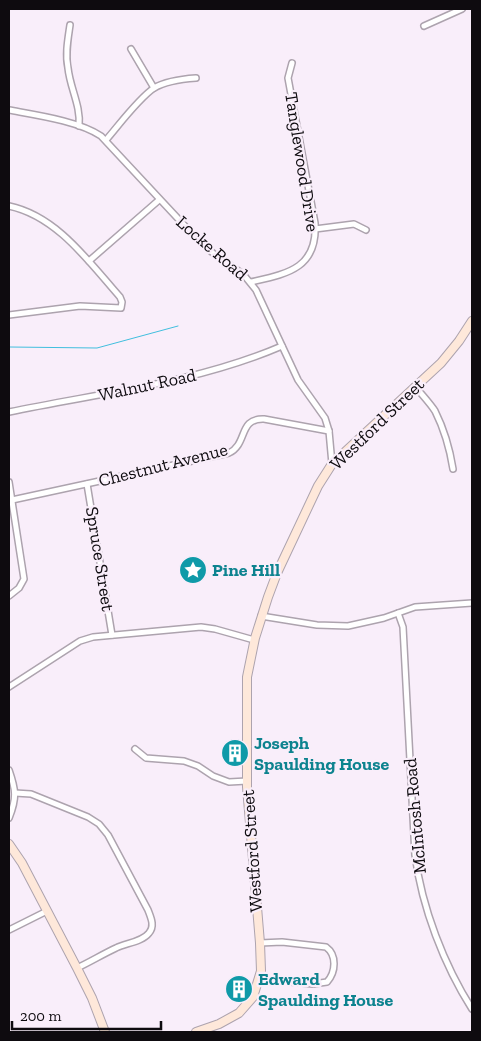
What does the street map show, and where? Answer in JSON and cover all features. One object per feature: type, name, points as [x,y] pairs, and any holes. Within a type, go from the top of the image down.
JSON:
[{"type":"main road","name":"Westford Street","points":[[196,1032],[219,1024],[239,1013],[253,997],[260,971],[260,943],[247,781],[247,677],[254,640],[277,573],[318,486],[332,464],[441,363],[459,341],[472,320]]},
{"type":"main road","points":[[9,844],[22,863],[77,968],[92,998],[105,1032]]},
{"type":"street","points":[[424,26],[462,9]]},
{"type":"street","points":[[70,25],[67,68],[79,111],[79,126]]},
{"type":"street","points":[[132,49],[154,88]]},
{"type":"street","name":"Tanglewood Drive","points":[[251,282],[287,273],[305,260],[312,247],[315,229],[288,78],[292,63]]},
{"type":"street","points":[[106,140],[154,88],[175,81],[196,78]]},
{"type":"street","name":"Locke Road","points":[[9,110],[45,116],[97,133],[106,140],[159,200],[214,254],[238,270],[251,282],[261,298],[298,380],[325,418],[329,431],[332,464]]},
{"type":"street","points":[[89,261],[159,200]]},
{"type":"street","points":[[9,206],[26,211],[53,226],[89,261],[120,297],[122,302],[121,308],[80,306],[9,315]]},
{"type":"street","points":[[315,229],[354,224],[366,230]]},
{"type":"street","name":"Walnut Road","points":[[9,412],[198,374],[250,360],[282,346]]},
{"type":"street","points":[[415,386],[434,410],[449,449],[453,469]]},
{"type":"street","name":"Chestnut Avenue","points":[[12,500],[229,453],[237,446],[249,422],[255,419],[329,431]]},
{"type":"street","points":[[9,482],[24,579],[19,588],[9,596]]},
{"type":"street","name":"Spruce Street","points":[[87,484],[112,635]]},
{"type":"street","points":[[262,616],[331,626],[362,623],[384,618],[415,607],[472,603]]},
{"type":"street","name":"McIntosh Road","points":[[398,612],[402,627],[415,855],[418,876],[448,966],[472,1009]]},
{"type":"street","points":[[9,687],[80,642],[93,637],[201,627],[254,640]]},
{"type":"street","points":[[135,750],[146,758],[184,761],[229,782],[247,781]]},
{"type":"street","points":[[9,770],[15,793],[15,801],[9,818]]},
{"type":"street","points":[[15,793],[31,794],[88,816],[99,824],[116,850],[152,921],[152,929],[143,938],[117,947],[77,968]]},
{"type":"street","points":[[9,930],[47,911]]},
{"type":"street","points":[[258,979],[313,984],[327,982],[331,978],[334,957],[332,951],[326,947],[282,942],[260,943]]},
{"type":"waterway","points":[[9,347],[97,348],[178,326]]},
{"type":"place","name":"Pine Hill","points":[[193,570]]},
{"type":"place","name":"Joseph Spaulding House","points":[[235,753]]},
{"type":"place","name":"Edward Spaulding House","points":[[239,989]]}]
